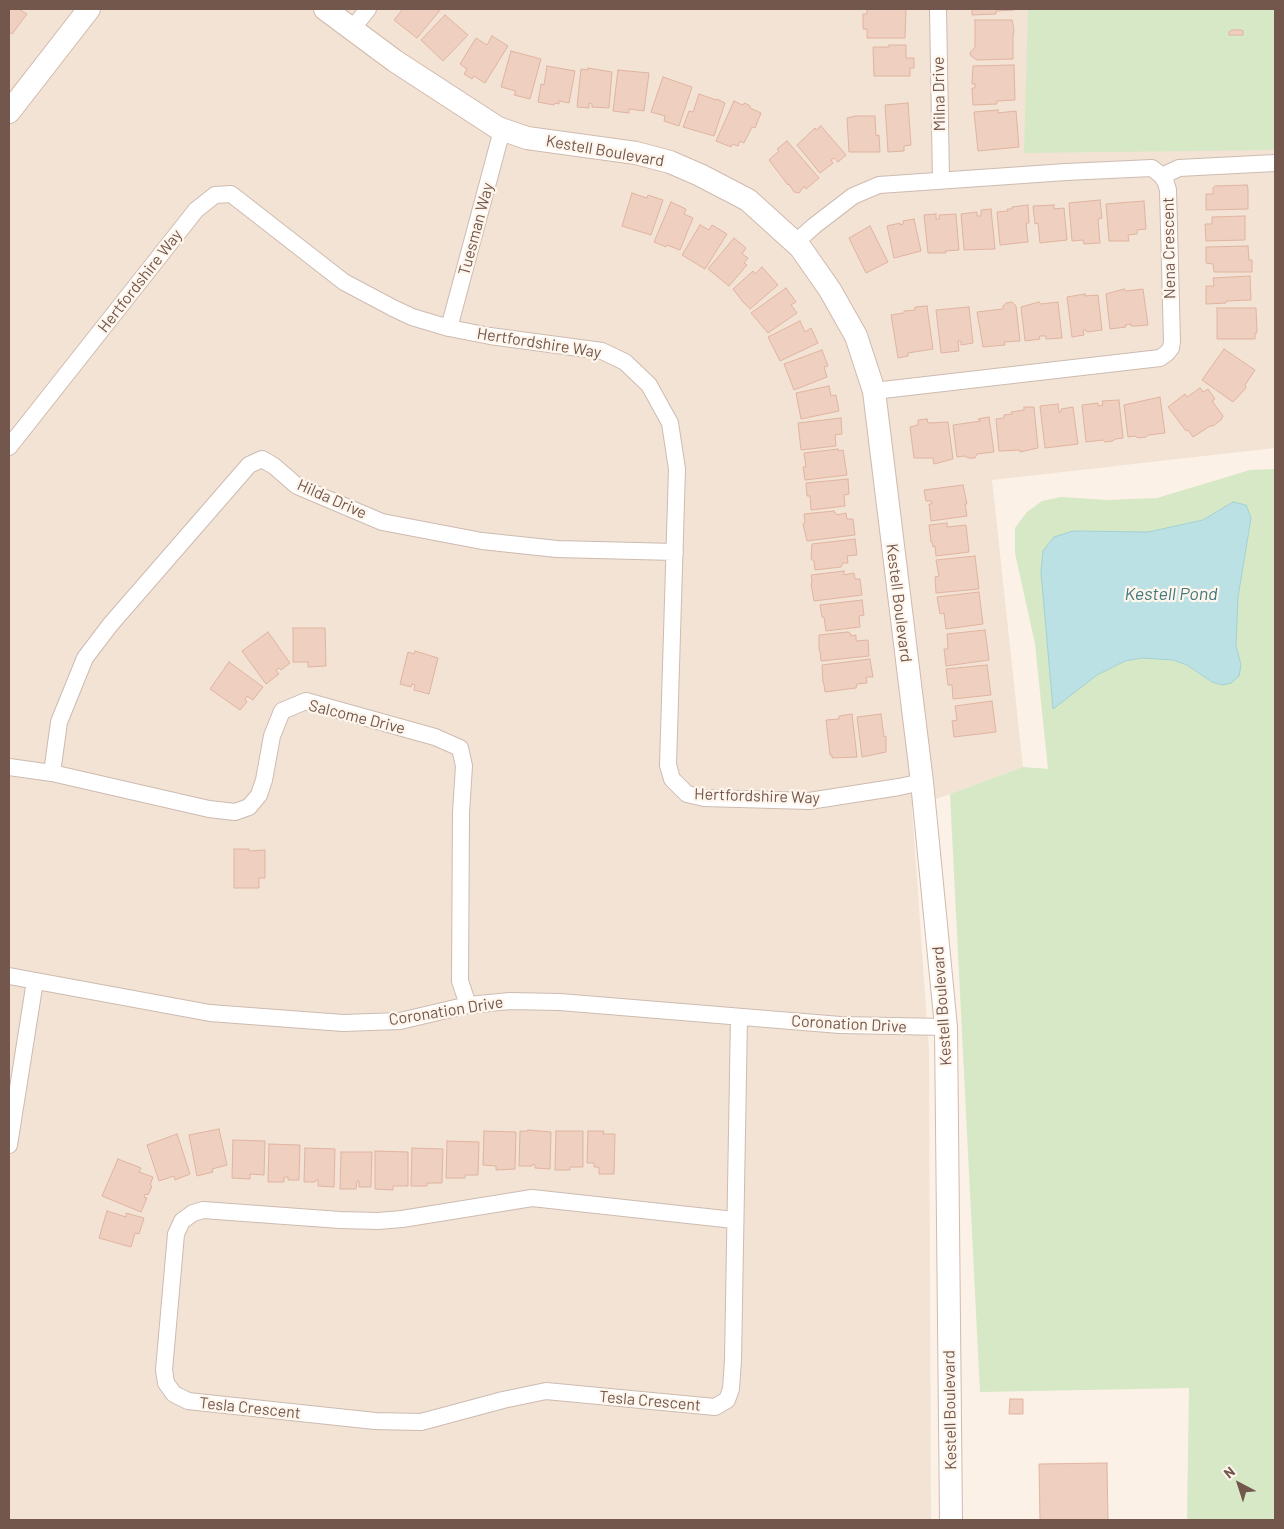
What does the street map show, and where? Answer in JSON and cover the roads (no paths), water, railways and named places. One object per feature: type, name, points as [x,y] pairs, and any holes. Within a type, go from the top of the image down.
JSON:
[{"type":"street","points":[[9,112],[89,9]]},
{"type":"street","name":"Kestell Boulevard","points":[[325,9],[444,95],[502,130],[527,138],[636,153],[670,162],[700,174],[748,200],[800,247],[830,290],[856,336],[874,391],[922,782],[946,1027],[951,1520]]},
{"type":"street","points":[[352,29],[368,9]]},
{"type":"street","name":"Milna Drive","points":[[938,9],[941,180]]},
{"type":"street","name":"Tuesman Way","points":[[450,328],[502,130]]},
{"type":"street","points":[[1162,176],[1178,168],[1275,163]]},
{"type":"street","name":"Nena Crescent","points":[[795,243],[853,196],[879,185],[1152,168],[1162,176],[1168,190],[1172,341],[1171,348],[1167,353],[1160,358],[874,391]]},
{"type":"street","name":"Hertfordshire Way","points":[[9,447],[196,210],[215,196],[227,194],[233,196],[344,282],[412,317],[450,328],[490,336],[602,352],[625,362],[649,385],[670,423],[677,469],[668,765],[672,779],[687,794],[704,798],[809,800],[922,782]]},
{"type":"street","name":"Hilda Drive","points":[[52,773],[59,722],[85,658],[110,625],[249,464],[262,459],[274,466],[297,486],[382,522],[482,541],[548,548],[675,552]]},
{"type":"street","name":"Salcome Drive","points":[[9,767],[52,773],[209,809],[235,812],[249,807],[259,795],[264,780],[272,736],[282,710],[306,700],[435,738],[460,748],[464,766],[461,813],[460,981],[468,1005]]},
{"type":"street","name":"Coronation Drive","points":[[9,976],[210,1013],[342,1023],[400,1022],[468,1005],[510,1000],[560,1002],[840,1026],[946,1027]]},
{"type":"street","points":[[9,1146],[35,981]]},
{"type":"street","name":"Tesla Crescent","points":[[734,1220],[532,1198],[402,1219],[378,1221],[203,1210],[193,1213],[182,1221],[176,1234],[164,1370],[166,1383],[174,1394],[188,1401],[374,1421],[421,1422],[503,1400],[546,1391],[716,1408],[726,1400],[730,1389],[733,1360],[739,1017]]},
{"type":"water","name":"Kestell Pond","points":[[1233,502],[1246,505],[1251,518],[1238,597],[1236,645],[1241,665],[1239,676],[1231,683],[1222,685],[1212,682],[1187,665],[1173,660],[1142,658],[1125,661],[1097,675],[1053,709],[1041,572],[1043,551],[1054,537],[1073,531],[1148,532],[1203,520]]}]
